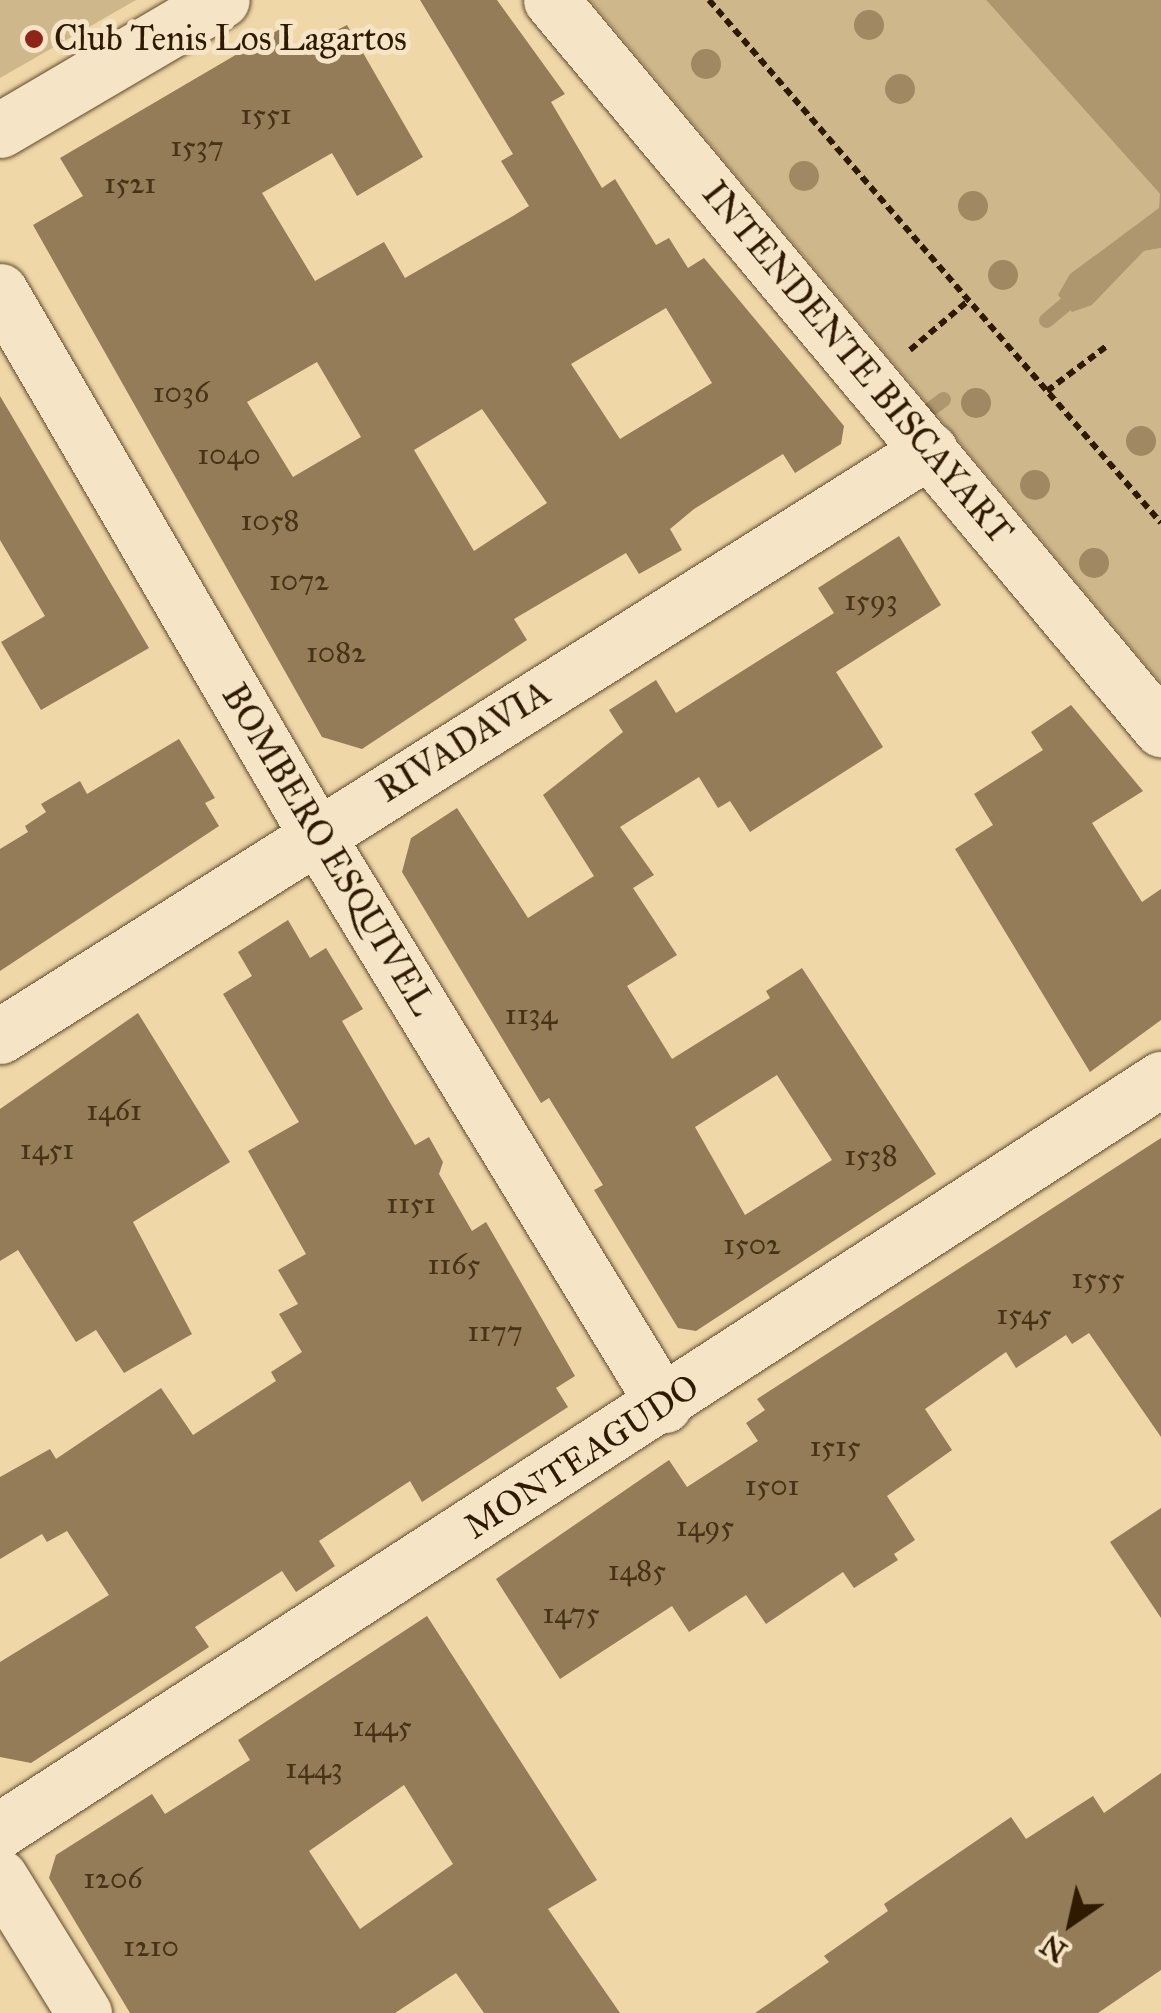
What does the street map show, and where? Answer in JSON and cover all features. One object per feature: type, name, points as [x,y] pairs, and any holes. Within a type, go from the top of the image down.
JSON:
[{"type":"street","points":[[0,130],[222,0]]},
{"type":"street","name":"INTENDENTE BISCAYART","points":[[551,0],[1161,729]]},
{"type":"street","name":"BOMBERO ESQUIVEL","points":[[0,290],[316,834],[664,1405]]},
{"type":"street","name":"RIVADAVIA","points":[[0,1036],[930,450]]},
{"type":"street","name":"MONTEAGUDO","points":[[0,1830],[664,1405],[1161,1079]]},
{"type":"street","points":[[0,1877],[84,2013]]},
{"type":"path","points":[[709,0],[1161,524]]},
{"type":"path","points":[[910,350],[969,300]]},
{"type":"path","points":[[1047,391],[1108,345]]},
{"type":"shaded area","name":"Club Tenis Los Lagartos","points":[[0,0],[136,0],[0,78]]},
{"type":"shaded area","points":[[590,0],[986,0],[1160,194],[1160,208],[1094,256],[1092,305],[1144,251],[1161,248],[1161,683]]},
{"type":"shaded area","points":[[986,0],[1161,0],[1161,248],[1144,251],[1092,305],[1072,312],[1058,295],[1070,274],[1159,208],[1160,194]]},
{"type":"building","points":[[420,0],[497,0],[565,94],[551,102],[602,188],[615,179],[656,245],[669,238],[688,268],[704,258],[844,426],[841,444],[795,473],[783,454],[694,509],[670,529],[682,550],[639,574],[626,553],[514,619],[527,640],[362,749],[322,737],[33,225],[83,196],[60,158],[280,29],[294,52],[347,25],[423,157],[357,196],[332,153],[262,193],[315,281],[384,242],[405,278],[529,206],[501,161],[513,154]],"holes":[[[666,308],[712,383],[620,439],[571,364]],[[317,362],[361,437],[293,477],[247,402]],[[482,409],[547,503],[474,551],[414,450]]]},
{"type":"building","points":[[0,396],[149,648],[41,710],[1,642],[45,616],[0,540]]},
{"type":"building","points":[[899,536],[941,605],[836,672],[883,747],[750,832],[730,801],[718,808],[699,777],[620,827],[654,875],[633,888],[677,955],[627,986],[672,1059],[770,998],[766,991],[802,968],[936,1174],[696,1331],[678,1328],[594,1190],[603,1185],[549,1098],[541,1103],[402,872],[411,838],[457,808],[528,918],[594,876],[543,795],[623,732],[609,710],[656,680],[676,713],[834,613],[818,588]],"holes":[[[777,1075],[832,1160],[745,1215],[695,1127]]]},
{"type":"building","points":[[1071,705],[1143,791],[1092,823],[1142,902],[1161,889],[1161,1020],[1090,1072],[955,849],[993,825],[974,794],[1043,750],[1031,732]]},
{"type":"building","points":[[179,739],[215,798],[205,803],[219,826],[0,971],[0,849],[28,832],[25,826],[46,812],[41,804],[80,781],[87,794]]},
{"type":"building","points":[[288,920],[310,958],[326,948],[363,1009],[342,1021],[415,1145],[429,1137],[443,1162],[439,1174],[472,1231],[486,1222],[575,1376],[556,1388],[568,1407],[422,1502],[410,1481],[319,1541],[335,1566],[296,1592],[282,1571],[195,1627],[209,1647],[31,1763],[0,1757],[0,1662],[109,1595],[67,1531],[47,1542],[42,1534],[0,1559],[0,1477],[50,1449],[56,1459],[161,1388],[193,1435],[276,1381],[271,1372],[302,1352],[279,1314],[298,1304],[278,1270],[306,1254],[248,1151],[299,1122],[223,994],[252,976],[238,952]]},
{"type":"building","points":[[138,1013],[230,1162],[133,1222],[192,1334],[124,1373],[96,1330],[76,1342],[18,1250],[0,1261],[0,1109]]},
{"type":"building","points":[[1161,1138],[1161,1437],[1089,1333],[1072,1344],[1066,1335],[1016,1368],[1006,1352],[925,1409],[952,1450],[887,1496],[915,1540],[894,1554],[898,1560],[854,1588],[843,1572],[766,1624],[746,1595],[689,1632],[672,1606],[560,1679],[496,1579],[669,1460],[687,1487],[758,1441],[746,1423],[765,1410],[757,1399]]},
{"type":"building","points":[[1161,1508],[1161,1618],[1110,1542]]},
{"type":"building","points":[[427,1616],[597,1880],[548,1909],[620,2013],[484,2013],[456,1973],[395,2013],[130,2013],[49,1878],[56,1855],[152,1794],[165,1814],[250,1760],[238,1740]],"holes":[[[404,1785],[453,1864],[360,1929],[309,1851]]]},
{"type":"building","points":[[1161,1773],[1161,1970],[1098,2013],[755,2013],[829,1962],[824,1956],[888,1911],[884,1904],[1011,1817],[1026,1839],[1093,1796],[1104,1813]]},
{"type":"waterway","points":[[1046,320],[1065,304]]},
{"type":"waterway","points":[[931,408],[943,399]]},
{"type":"place","name":"Club Tenis Los Lagartos","points":[[34,39]]}]
